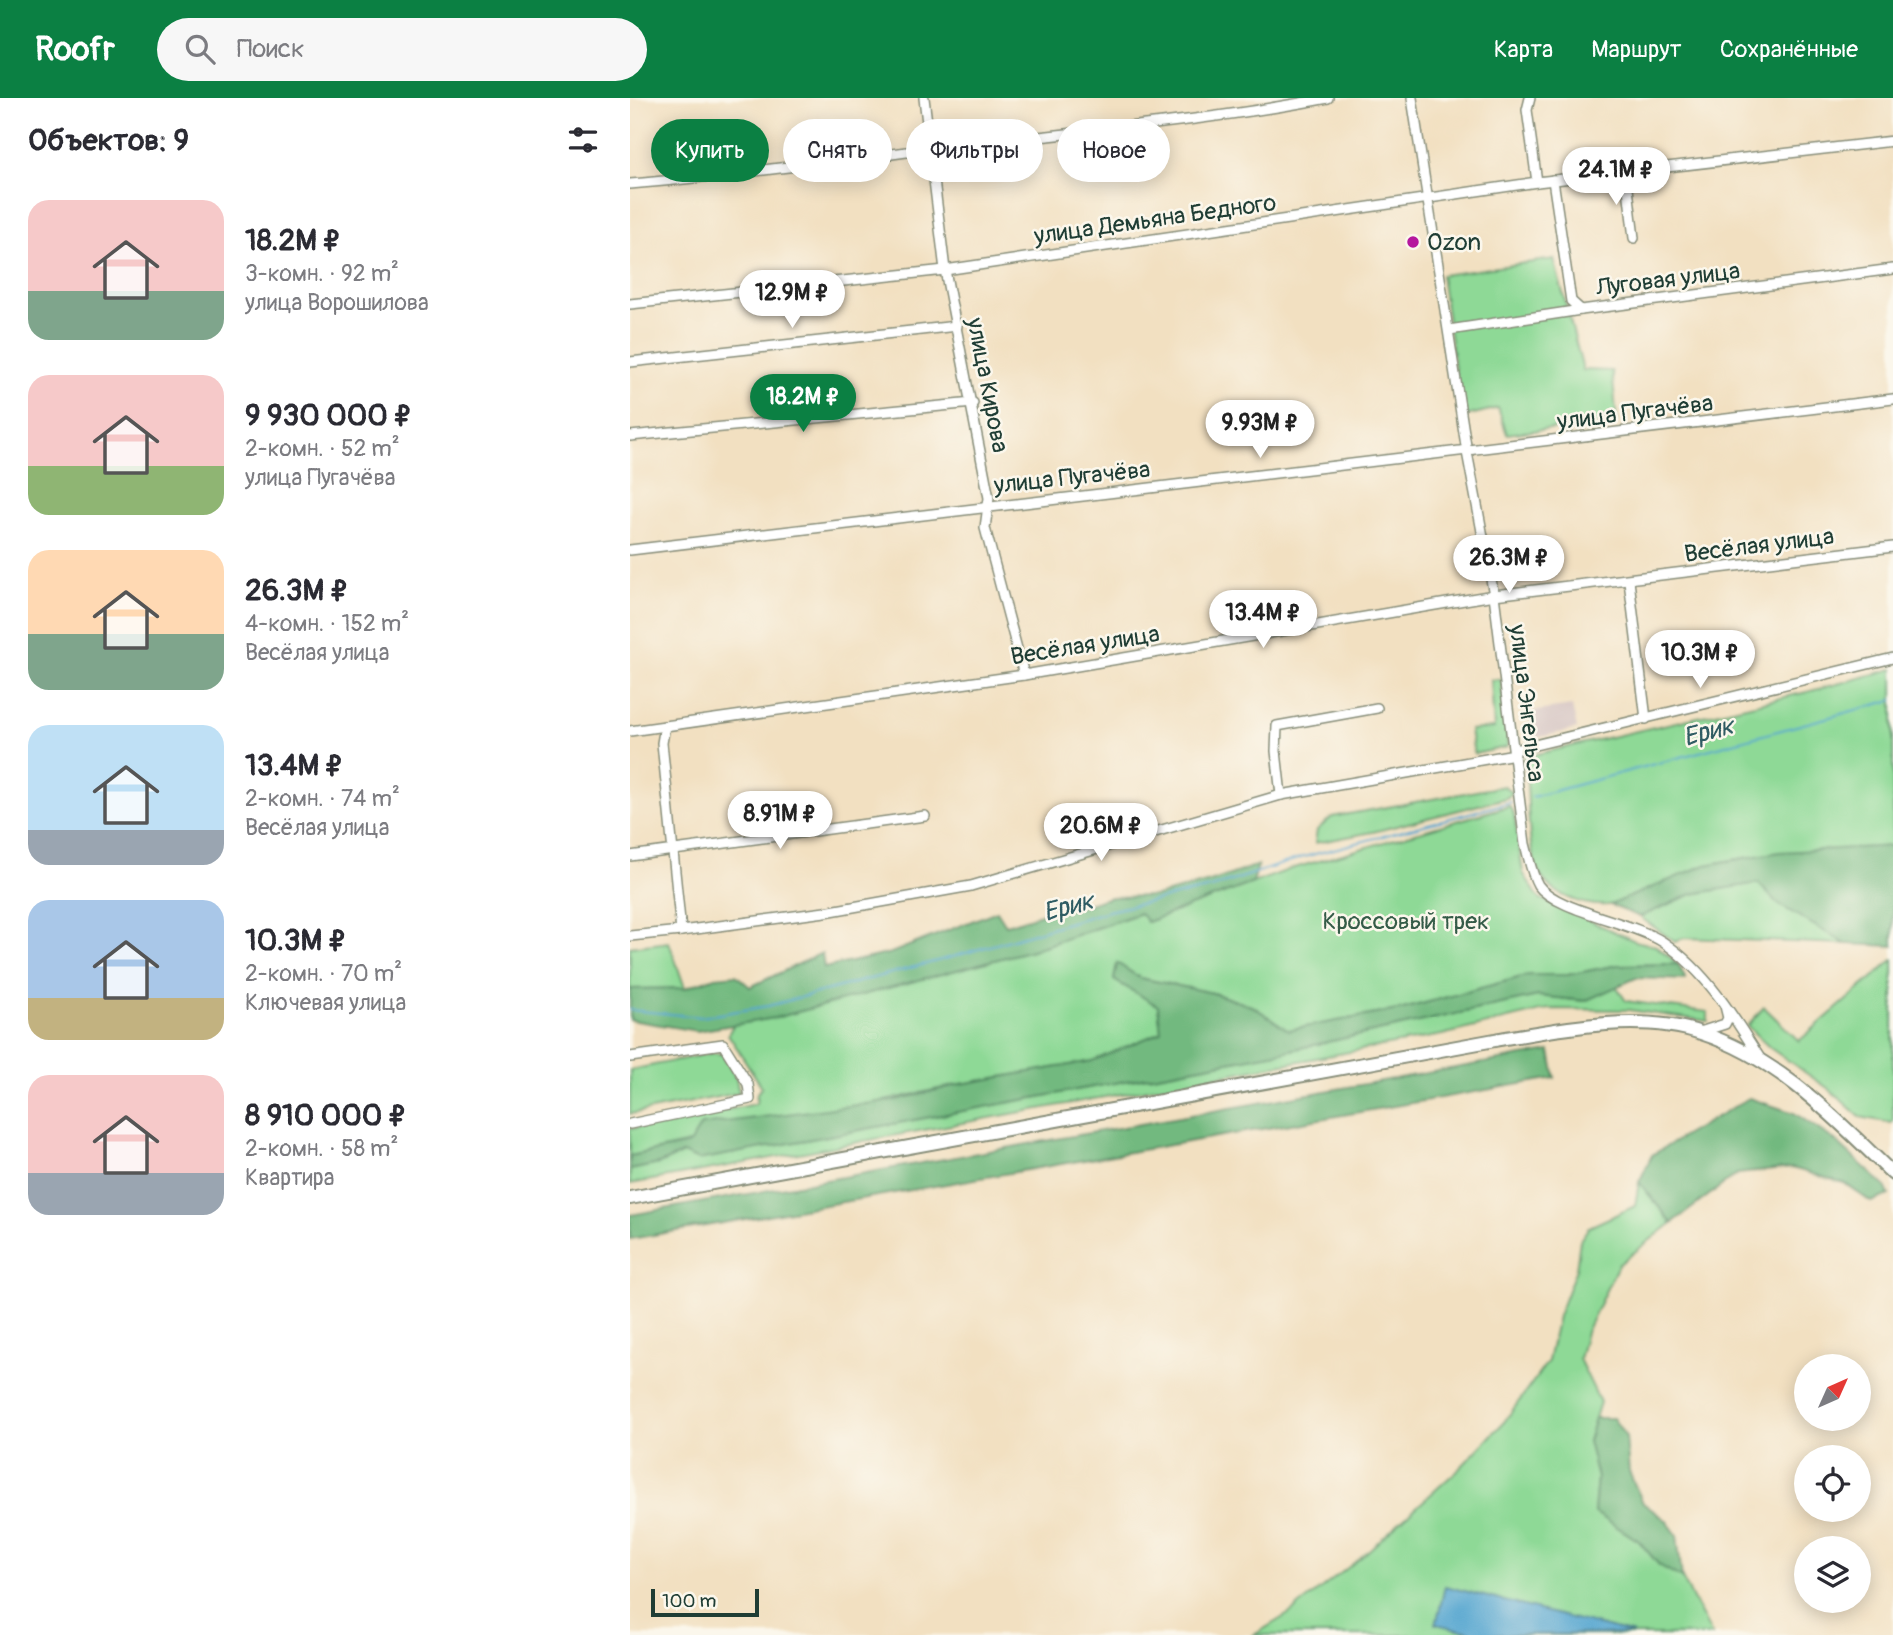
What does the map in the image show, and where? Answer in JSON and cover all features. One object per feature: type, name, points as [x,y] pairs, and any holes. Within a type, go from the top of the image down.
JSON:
[{"type":"highway","points":[[630,1198],[1569,1027],[1639,1025],[1700,1032],[1762,1062],[1834,1116],[1893,1174]]},
{"type":"street","name":"улица Кирова","points":[[924,98],[927,119]]},
{"type":"street","points":[[1043,137],[1117,129],[1328,98]]},
{"type":"street","name":"улица Энгельса","points":[[1412,98],[1467,452],[1494,595],[1525,844],[1539,886],[1551,897],[1662,942],[1723,1001],[1762,1062]]},
{"type":"street","points":[[1530,98],[1527,110],[1537,182]]},
{"type":"street","name":"улица Демьяна Бедного","points":[[630,304],[945,270],[1537,182],[1893,141]]},
{"type":"street","points":[[630,184],[707,178],[906,152]]},
{"type":"street","points":[[1626,172],[1634,238]]},
{"type":"street","name":"Луговая улица","points":[[1553,180],[1572,301],[1581,310],[1893,269]]},
{"type":"street","name":"улица Кирова","points":[[936,182],[945,270],[973,403],[989,498],[985,528],[1024,675]]},
{"type":"street","points":[[1449,330],[1581,310]]},
{"type":"street","points":[[630,362],[957,326]]},
{"type":"street","name":"улица Пугачёва","points":[[630,550],[986,506],[1467,452],[1893,398]]},
{"type":"street","points":[[630,436],[973,403]]},
{"type":"street","name":"Весёлая улица","points":[[630,731],[1024,675],[1494,595],[1629,581],[1893,547]]},
{"type":"street","points":[[1629,581],[1646,719]]},
{"type":"street","points":[[630,936],[728,926],[971,886],[1282,795],[1515,752],[1893,659]]},
{"type":"street","points":[[1282,795],[1276,751],[1277,726],[1377,708]]},
{"type":"street","points":[[665,726],[662,743],[681,930]]},
{"type":"street","points":[[630,856],[925,816]]},
{"type":"street","points":[[1700,1032],[1726,1024],[1728,1018],[1723,1001]]},
{"type":"street","points":[[630,1057],[723,1044],[748,1084],[750,1099],[630,1124]]},
{"type":"shaded area","points":[[1572,706],[1577,729],[1535,738],[1531,712]]},
{"type":"green space","points":[[1554,259],[1583,370],[1612,371],[1617,421],[1507,434],[1498,408],[1462,417],[1441,275]]},
{"type":"green space","points":[[1893,669],[1893,846],[1730,860],[1696,869],[1630,899],[1608,905],[1589,904],[1569,898],[1551,888],[1539,873],[1531,847],[1524,757],[1807,692]]},
{"type":"green space","points":[[1501,679],[1508,747],[1474,754],[1470,730],[1494,728],[1491,680]]},
{"type":"green space","points":[[1504,786],[1513,793],[1506,798],[1373,832],[1315,843],[1317,830],[1332,817]]},
{"type":"green space","name":"Кроссовый трек","points":[[1509,806],[1514,814],[1523,873],[1539,898],[1635,941],[1656,946],[1678,964],[1617,965],[1567,975],[1529,975],[1403,1009],[1288,1030],[1254,1007],[1213,993],[1140,978],[1117,963],[1114,980],[1158,1006],[1161,1032],[1093,1061],[961,1084],[630,1156],[630,1129],[756,1104],[757,1093],[762,1087],[728,1034],[734,1024],[775,1018],[1032,950],[1141,913],[1147,922],[1291,869]]},
{"type":"green space","points":[[1893,846],[1893,946],[1846,944],[1778,904],[1758,883],[1692,894],[1640,917],[1610,905],[1705,865],[1779,852]]},
{"type":"green space","points":[[1258,865],[1253,883],[1147,922],[1140,913],[1032,950],[775,1018],[697,1031],[630,1020],[630,989],[685,988],[715,977],[736,975],[750,987],[822,953],[824,968],[891,953],[997,911],[1006,925],[1111,897],[1156,896],[1210,882]]},
{"type":"green space","points":[[1758,883],[1778,904],[1846,944],[1683,938],[1675,942],[1640,917],[1692,894]]},
{"type":"green space","points":[[669,942],[685,988],[630,989],[630,947]]},
{"type":"green space","points":[[1893,960],[1891,1123],[1860,1117],[1829,1089],[1770,1048],[1747,1026],[1764,1007],[1799,1041]]},
{"type":"green space","points":[[1117,963],[1140,978],[1213,993],[1254,1007],[1288,1030],[1403,1009],[1529,975],[1567,975],[1617,965],[1678,964],[1686,980],[1636,978],[1585,1001],[1538,996],[1277,1053],[698,1160],[683,1153],[659,1164],[630,1170],[630,1156],[689,1144],[701,1125],[896,1100],[961,1084],[1092,1061],[1161,1032],[1158,1006],[1114,980]]},
{"type":"green space","points":[[1616,986],[1626,1001],[1708,1012],[1708,1021],[1629,1010],[1549,1009],[1442,1035],[630,1184],[630,1170],[659,1164],[683,1153],[698,1160],[1277,1053],[1538,996],[1584,1001]]},
{"type":"green space","points":[[1550,1051],[1555,1078],[630,1239],[630,1215]]},
{"type":"green space","points":[[712,1053],[722,1054],[736,1078],[739,1093],[630,1114],[630,1070]]},
{"type":"green space","points":[[1749,1098],[1794,1113],[1833,1139],[1885,1186],[1889,1195],[1871,1202],[1844,1183],[1792,1168],[1737,1174],[1672,1223],[1639,1182],[1652,1155]]},
{"type":"green space","points":[[1639,1182],[1672,1223],[1618,1265],[1586,1332],[1579,1359],[1600,1402],[1588,1441],[1597,1477],[1594,1512],[1639,1541],[1659,1565],[1682,1578],[1712,1635],[1254,1635],[1290,1613],[1359,1559],[1461,1467],[1504,1422],[1548,1361],[1558,1316],[1576,1269],[1580,1240],[1589,1227],[1635,1206]]},
{"type":"green space","points":[[1595,1418],[1613,1418],[1626,1437],[1629,1472],[1643,1503],[1666,1520],[1677,1535],[1682,1578],[1659,1565],[1639,1541],[1594,1512],[1597,1477],[1588,1441]]},
{"type":"water","points":[[1445,1586],[1634,1634],[1483,1635],[1436,1624]]},
{"type":"waterway","name":"Ерик","points":[[1532,797],[1893,700]]},
{"type":"waterway","name":"Ерик","points":[[630,1010],[701,1017],[768,1006],[952,957],[1108,911],[1211,888],[1300,858],[1511,802]]},
{"type":"place","name":"Ozon","points":[[1413,242]]}]
